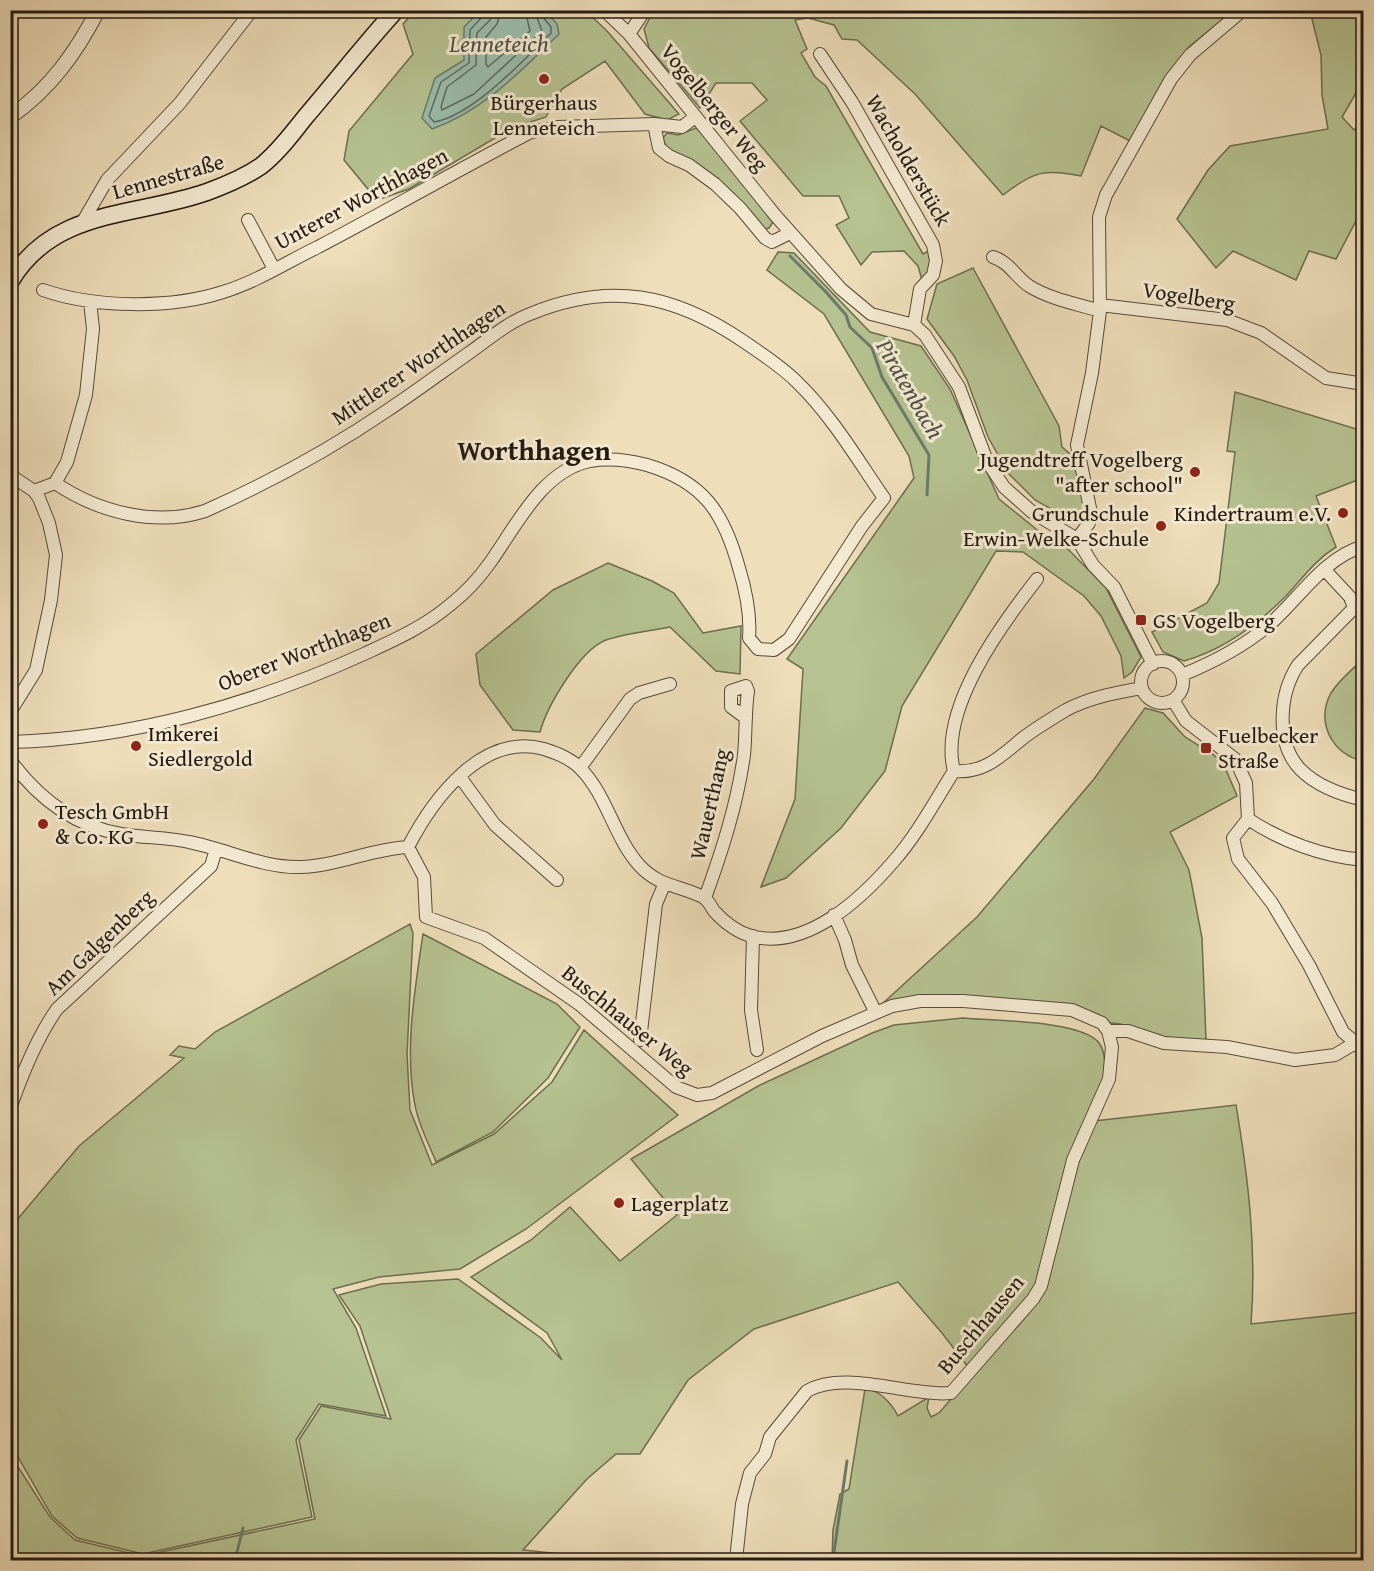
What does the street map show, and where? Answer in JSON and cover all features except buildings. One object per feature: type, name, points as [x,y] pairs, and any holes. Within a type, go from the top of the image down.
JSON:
[{"type":"main road","name":"Lennestraße","points":[[10,282],[27,258],[46,240],[82,223],[205,193],[233,182],[261,165],[284,142],[396,10]]},
{"type":"street","points":[[10,117],[54,78],[71,57],[98,10]]},
{"type":"street","points":[[82,223],[107,180],[180,103],[252,10]]},
{"type":"street","name":"Vogelberger Weg","points":[[604,10],[629,34],[790,233],[841,289],[871,314],[914,326]]},
{"type":"street","points":[[629,34],[645,10]]},
{"type":"street","points":[[1077,538],[1089,523],[1091,513],[1077,445],[1092,374],[1100,308],[1098,226],[1106,195],[1171,79],[1197,48],[1243,10]]},
{"type":"street","name":"Wacholderstück","points":[[820,54],[852,102],[933,245],[936,261],[933,275],[920,289],[914,326]]},
{"type":"street","name":"Unterer Worthhagen","points":[[43,290],[62,297],[90,301],[142,303],[189,299],[223,292],[274,269],[531,132],[558,127],[654,124],[682,127],[695,117]]},
{"type":"street","name":"Vogelberger Weg","points":[[654,124],[660,148],[715,184],[740,208],[765,238],[772,242],[790,233]]},
{"type":"street","points":[[248,220],[274,269]]},
{"type":"street","points":[[993,257],[1002,260],[1027,284],[1039,291],[1100,308]]},
{"type":"street","name":"Mittlerer Worthhagen","points":[[55,483],[69,492],[104,507],[160,519],[185,518],[224,503],[324,450],[386,411],[502,328],[529,314],[561,303],[600,294],[650,297],[681,306],[729,332],[772,361],[798,383],[846,441],[884,498],[780,648],[766,651],[758,648],[749,638]]},
{"type":"street","points":[[34,491],[55,483],[65,470],[86,395],[93,329],[90,301]]},
{"type":"street","name":"Vogelberg","points":[[1100,308],[1227,321],[1261,333],[1326,378],[1364,384]]},
{"type":"street","points":[[914,326],[925,335],[959,387],[987,461],[1004,487],[1032,512],[1077,538],[1093,565],[1114,587],[1152,664]]},
{"type":"street","name":"Oberer Worthhagen","points":[[10,742],[96,734],[168,722],[258,696],[342,664],[409,633],[452,604],[488,565],[516,522],[536,497],[560,475],[589,462],[615,459],[662,470],[694,487],[707,498],[719,513],[732,540],[748,606],[749,638]]},
{"type":"street","points":[[10,475],[34,491],[49,523],[54,544],[54,579],[36,670],[10,712]]},
{"type":"street","points":[[1182,675],[1207,666],[1246,642],[1299,597],[1324,569],[1348,551],[1364,546]]},
{"type":"street","points":[[1324,569],[1350,597],[1354,608],[1298,665],[1291,676],[1285,696],[1284,730],[1294,760],[1301,770],[1325,786],[1364,800]]},
{"type":"street","points":[[10,760],[50,804],[88,825],[123,834],[189,842],[272,865],[299,867],[337,861],[385,848],[408,847],[428,812],[460,777],[480,760],[512,747],[532,746],[555,752],[580,768],[638,865],[664,885],[705,898],[733,928],[753,936],[782,938],[797,935],[834,915],[854,900],[895,860],[954,771],[950,755],[955,722],[975,670],[1000,628],[1037,579]]},
{"type":"street","points":[[1166,662],[1178,669],[1182,675],[1180,692],[1173,700],[1154,701],[1142,688],[1144,673],[1152,664],[1166,662]]},
{"type":"street","points":[[580,768],[630,699],[639,693],[670,684]]},
{"type":"street","points":[[954,771],[969,772],[988,765],[1039,726],[1079,704],[1110,694],[1142,688]]},
{"type":"street","points":[[1108,1031],[1128,1031],[1164,1043],[1227,1047],[1295,1060],[1335,1055],[1359,1047],[1343,1032],[1309,965],[1272,903],[1235,854],[1233,838],[1248,819],[1246,783],[1235,759],[1186,721],[1173,700]]},
{"type":"street","name":"Wauerthang","points":[[705,898],[733,814],[744,753],[746,718]]},
{"type":"street","points":[[460,777],[495,825],[557,880]]},
{"type":"street","points":[[1248,819],[1261,828],[1313,849],[1364,860]]},
{"type":"street","name":"Buschhauser Weg","points":[[408,847],[424,877],[426,917],[484,938],[579,1004],[663,1077],[687,1094],[712,1094],[822,1035],[892,1006],[920,1000],[963,1001],[1072,1010],[1096,1020],[1108,1031]]},
{"type":"street","name":"Am Galgenberg","points":[[10,1109],[44,1028],[57,1009],[211,866],[216,849]]},
{"type":"street","name":"Buschhauser Weg","points":[[640,1040],[656,904],[664,885]]},
{"type":"street","points":[[834,915],[845,940],[852,965],[876,1013]]},
{"type":"street","points":[[753,936],[751,1010],[757,1050]]},
{"type":"street","name":"Buschhausen","points":[[736,1560],[741,1504],[750,1473],[765,1454],[770,1437],[807,1391],[815,1387],[839,1384],[888,1386],[938,1394],[951,1393],[1033,1299],[1048,1266],[1058,1212],[1073,1160],[1109,1079],[1112,1047],[1108,1031]]},
{"type":"green space","points":[[654,10],[1233,11],[1189,47],[1167,77],[1130,141],[1101,126],[1081,176],[1057,172],[1039,174],[1023,181],[1003,195],[915,94],[857,40],[842,39],[834,25],[808,18],[795,20],[807,49],[801,53],[815,77],[826,86],[923,254],[931,250],[931,271],[922,280],[918,266],[904,251],[872,252],[861,265],[836,225],[849,218],[839,196],[803,196],[740,121],[767,100],[752,83],[716,83],[700,108],[649,48],[644,29]]},
{"type":"green space","points":[[415,11],[586,11],[607,31],[679,114],[667,120],[645,114],[605,61],[562,89],[546,117],[512,128],[409,189],[377,200],[344,160],[349,131],[413,54],[403,24]]},
{"type":"green space","points":[[1310,11],[1363,11],[1363,81],[1342,117],[1354,130],[1363,120],[1363,229],[1357,219],[1336,259],[1309,251],[1296,280],[1233,251],[1216,268],[1177,219],[1208,170],[1230,146],[1328,129],[1322,95],[1321,55]]},
{"type":"green space","points":[[696,128],[707,134],[773,222],[769,228],[762,230],[670,152],[662,139],[667,133],[678,135]]},
{"type":"green space","points":[[778,252],[794,253],[870,332],[921,346],[950,389],[999,499],[1041,533],[1068,549],[1106,588],[1141,657],[1132,672],[1124,678],[1121,656],[1101,616],[1084,596],[1023,552],[996,551],[902,706],[885,771],[841,828],[786,878],[761,887],[795,799],[803,669],[787,659],[914,478],[909,456],[824,314],[767,270]]},
{"type":"green space","points":[[973,268],[1059,426],[1062,447],[1074,457],[1084,507],[1080,522],[1076,523],[1035,500],[1008,473],[988,437],[967,380],[954,356],[927,319],[937,284]]},
{"type":"green space","points":[[1235,392],[1363,431],[1363,478],[1316,496],[1336,547],[1315,564],[1263,617],[1239,635],[1212,650],[1184,661],[1163,652],[1152,632],[1207,603],[1219,583],[1235,452],[1227,451]]},
{"type":"green space","points":[[608,563],[652,581],[674,593],[703,633],[741,626],[740,674],[716,671],[670,627],[622,636],[606,640],[586,655],[557,694],[540,732],[513,730],[480,685],[476,654],[553,590]]},
{"type":"green space","points":[[1363,659],[1363,761],[1352,758],[1335,744],[1329,735],[1325,715],[1334,688]]},
{"type":"green space","points":[[1145,708],[1163,713],[1185,737],[1214,755],[1224,765],[1237,796],[1170,832],[1189,870],[1202,938],[1206,1040],[1150,1035],[1125,1025],[1109,1023],[1099,1015],[1079,1008],[881,1005],[977,917],[1094,779]]},
{"type":"green space","points":[[410,924],[413,933],[407,1054],[410,1110],[432,1165],[494,1134],[552,1082],[584,1030],[678,1115],[526,1229],[460,1269],[379,1277],[333,1289],[356,1328],[386,1416],[319,1404],[296,1440],[312,1517],[143,1554],[77,1538],[52,1516],[11,1445],[11,1227],[79,1146],[184,1058],[170,1055],[179,1046],[195,1049],[215,1032]]},
{"type":"green space","points":[[423,934],[557,1004],[580,1027],[548,1078],[493,1132],[436,1162],[416,1112],[410,1063],[412,1020]]},
{"type":"green space","points":[[963,1018],[1036,1023],[1089,1035],[1101,1047],[1105,1070],[1105,1079],[1038,1284],[968,1367],[898,1282],[754,1329],[688,1380],[640,1454],[616,1454],[587,1479],[523,1550],[619,1560],[11,1560],[10,1454],[50,1517],[75,1540],[142,1556],[315,1519],[299,1440],[321,1406],[391,1419],[360,1326],[339,1295],[381,1284],[458,1279],[541,1338],[562,1360],[547,1333],[471,1277],[531,1240],[570,1207],[620,1261],[677,1215],[631,1159],[760,1085],[872,1033],[894,1025]]},
{"type":"green space","points":[[1236,1105],[1252,1241],[1251,1324],[1363,1312],[1363,1560],[832,1560],[833,1530],[840,1494],[849,1489],[865,1389],[884,1398],[898,1416],[929,1397],[927,1408],[931,1417],[939,1413],[1035,1302],[1077,1161],[1094,1121]]},
{"type":"water","name":"Lenneteich","points":[[480,11],[545,11],[557,24],[559,34],[516,76],[485,101],[451,121],[432,129],[422,118],[435,78],[464,60],[464,27]]},
{"type":"waterway","name":"Piratenbach","points":[[790,256],[826,292],[846,315],[850,327],[872,348],[882,377],[929,455],[927,495]]},
{"type":"waterway","points":[[833,1559],[847,1461]]},
{"type":"waterway","points":[[235,1560],[243,1528]]},
{"type":"place","name":"Bürgerhaus Lenneteich","points":[[544,79]]},
{"type":"place","name":"Jugendtreff Vogelberg \"after school\"","points":[[1195,472]]},
{"type":"place","name":"Kindertraum e.V.","points":[[1343,513]]},
{"type":"place","name":"Grundschule Erwin-Welke-Schule","points":[[1161,526]]},
{"type":"place","name":"GS Vogelberg","points":[[1141,620]]},
{"type":"place","name":"Imkerei Siedlergold","points":[[136,746]]},
{"type":"place","name":"Fuelbecker Straße","points":[[1206,748]]},
{"type":"place","name":"Tesch GmbH & Co. KG","points":[[43,824]]},
{"type":"place","name":"Lagerplatz","points":[[619,1203]]},
{"type":"district","name":"Worthhagen","points":[[534,450]]}]
